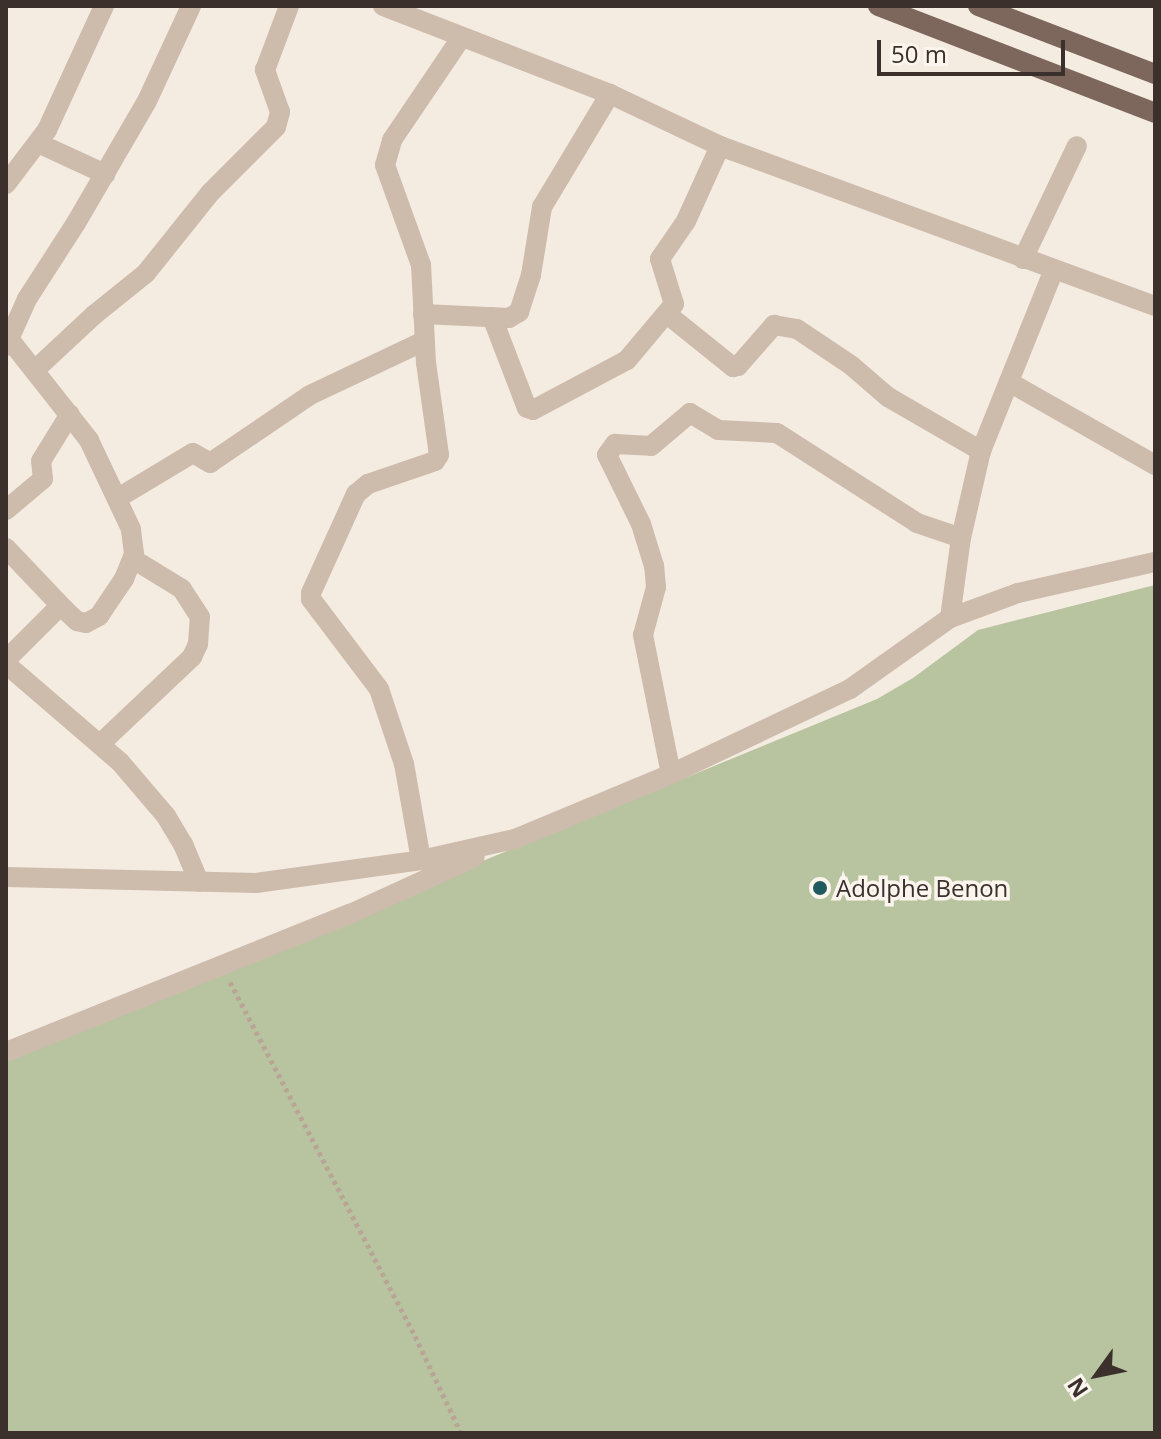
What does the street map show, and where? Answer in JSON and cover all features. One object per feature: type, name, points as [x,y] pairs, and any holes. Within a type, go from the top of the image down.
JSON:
[{"type":"main road","points":[[878,6],[1155,113]]},
{"type":"main road","points":[[978,6],[1155,74]]},
{"type":"street","points":[[6,184],[40,144],[96,30],[104,6]]},
{"type":"street","points":[[6,548],[64,609],[77,621],[86,623],[99,616],[133,559],[131,529],[89,440],[35,370],[8,343],[27,299],[147,101],[191,6]]},
{"type":"street","points":[[35,370],[146,273],[211,192],[276,127],[280,112],[265,70],[289,6]]},
{"type":"street","points":[[383,6],[610,94],[720,146],[1053,272],[1091,281],[1155,306]]},
{"type":"street","points":[[421,860],[404,764],[379,689],[311,599],[311,593],[356,494],[368,484],[435,461],[439,455],[424,341],[421,265],[385,165],[392,140],[461,38]]},
{"type":"street","points":[[423,314],[509,318],[519,312],[531,275],[542,207],[610,94]]},
{"type":"street","points":[[40,144],[105,174]]},
{"type":"street","points":[[492,317],[527,408],[533,410],[627,360],[674,304],[660,259],[686,221],[720,146]]},
{"type":"street","points":[[1023,259],[1077,146]]},
{"type":"street","points":[[950,618],[961,538],[981,451],[1053,272]]},
{"type":"street","points":[[667,314],[733,367],[738,366],[765,331],[774,325],[797,329],[852,366],[888,397],[981,451]]},
{"type":"street","points":[[118,498],[193,453],[210,463],[310,395],[424,341]]},
{"type":"street","points":[[1009,382],[1155,465]]},
{"type":"street","points":[[671,774],[643,635],[656,587],[654,566],[641,524],[607,455],[615,444],[651,446],[690,413],[718,430],[777,433],[917,523],[961,538]]},
{"type":"street","points":[[6,510],[43,479],[41,461],[70,414]]},
{"type":"street","points":[[100,744],[192,657],[198,644],[200,617],[182,589],[133,559]]},
{"type":"street","points":[[6,1052],[350,914],[515,839],[671,774],[850,689],[950,618],[1018,593],[1155,562]]},
{"type":"street","points":[[64,609],[57,609],[6,662],[100,744],[166,816],[183,844],[199,882]]},
{"type":"street","points":[[6,877],[256,883],[421,860],[515,839]]},
{"type":"path","points":[[222,967],[415,1336],[461,1433]]},
{"type":"green space","points":[[1155,585],[1155,1433],[6,1433],[6,1057],[877,699],[913,678],[978,630]]},
{"type":"place","name":"Adolphe Benon","points":[[820,888]]}]
